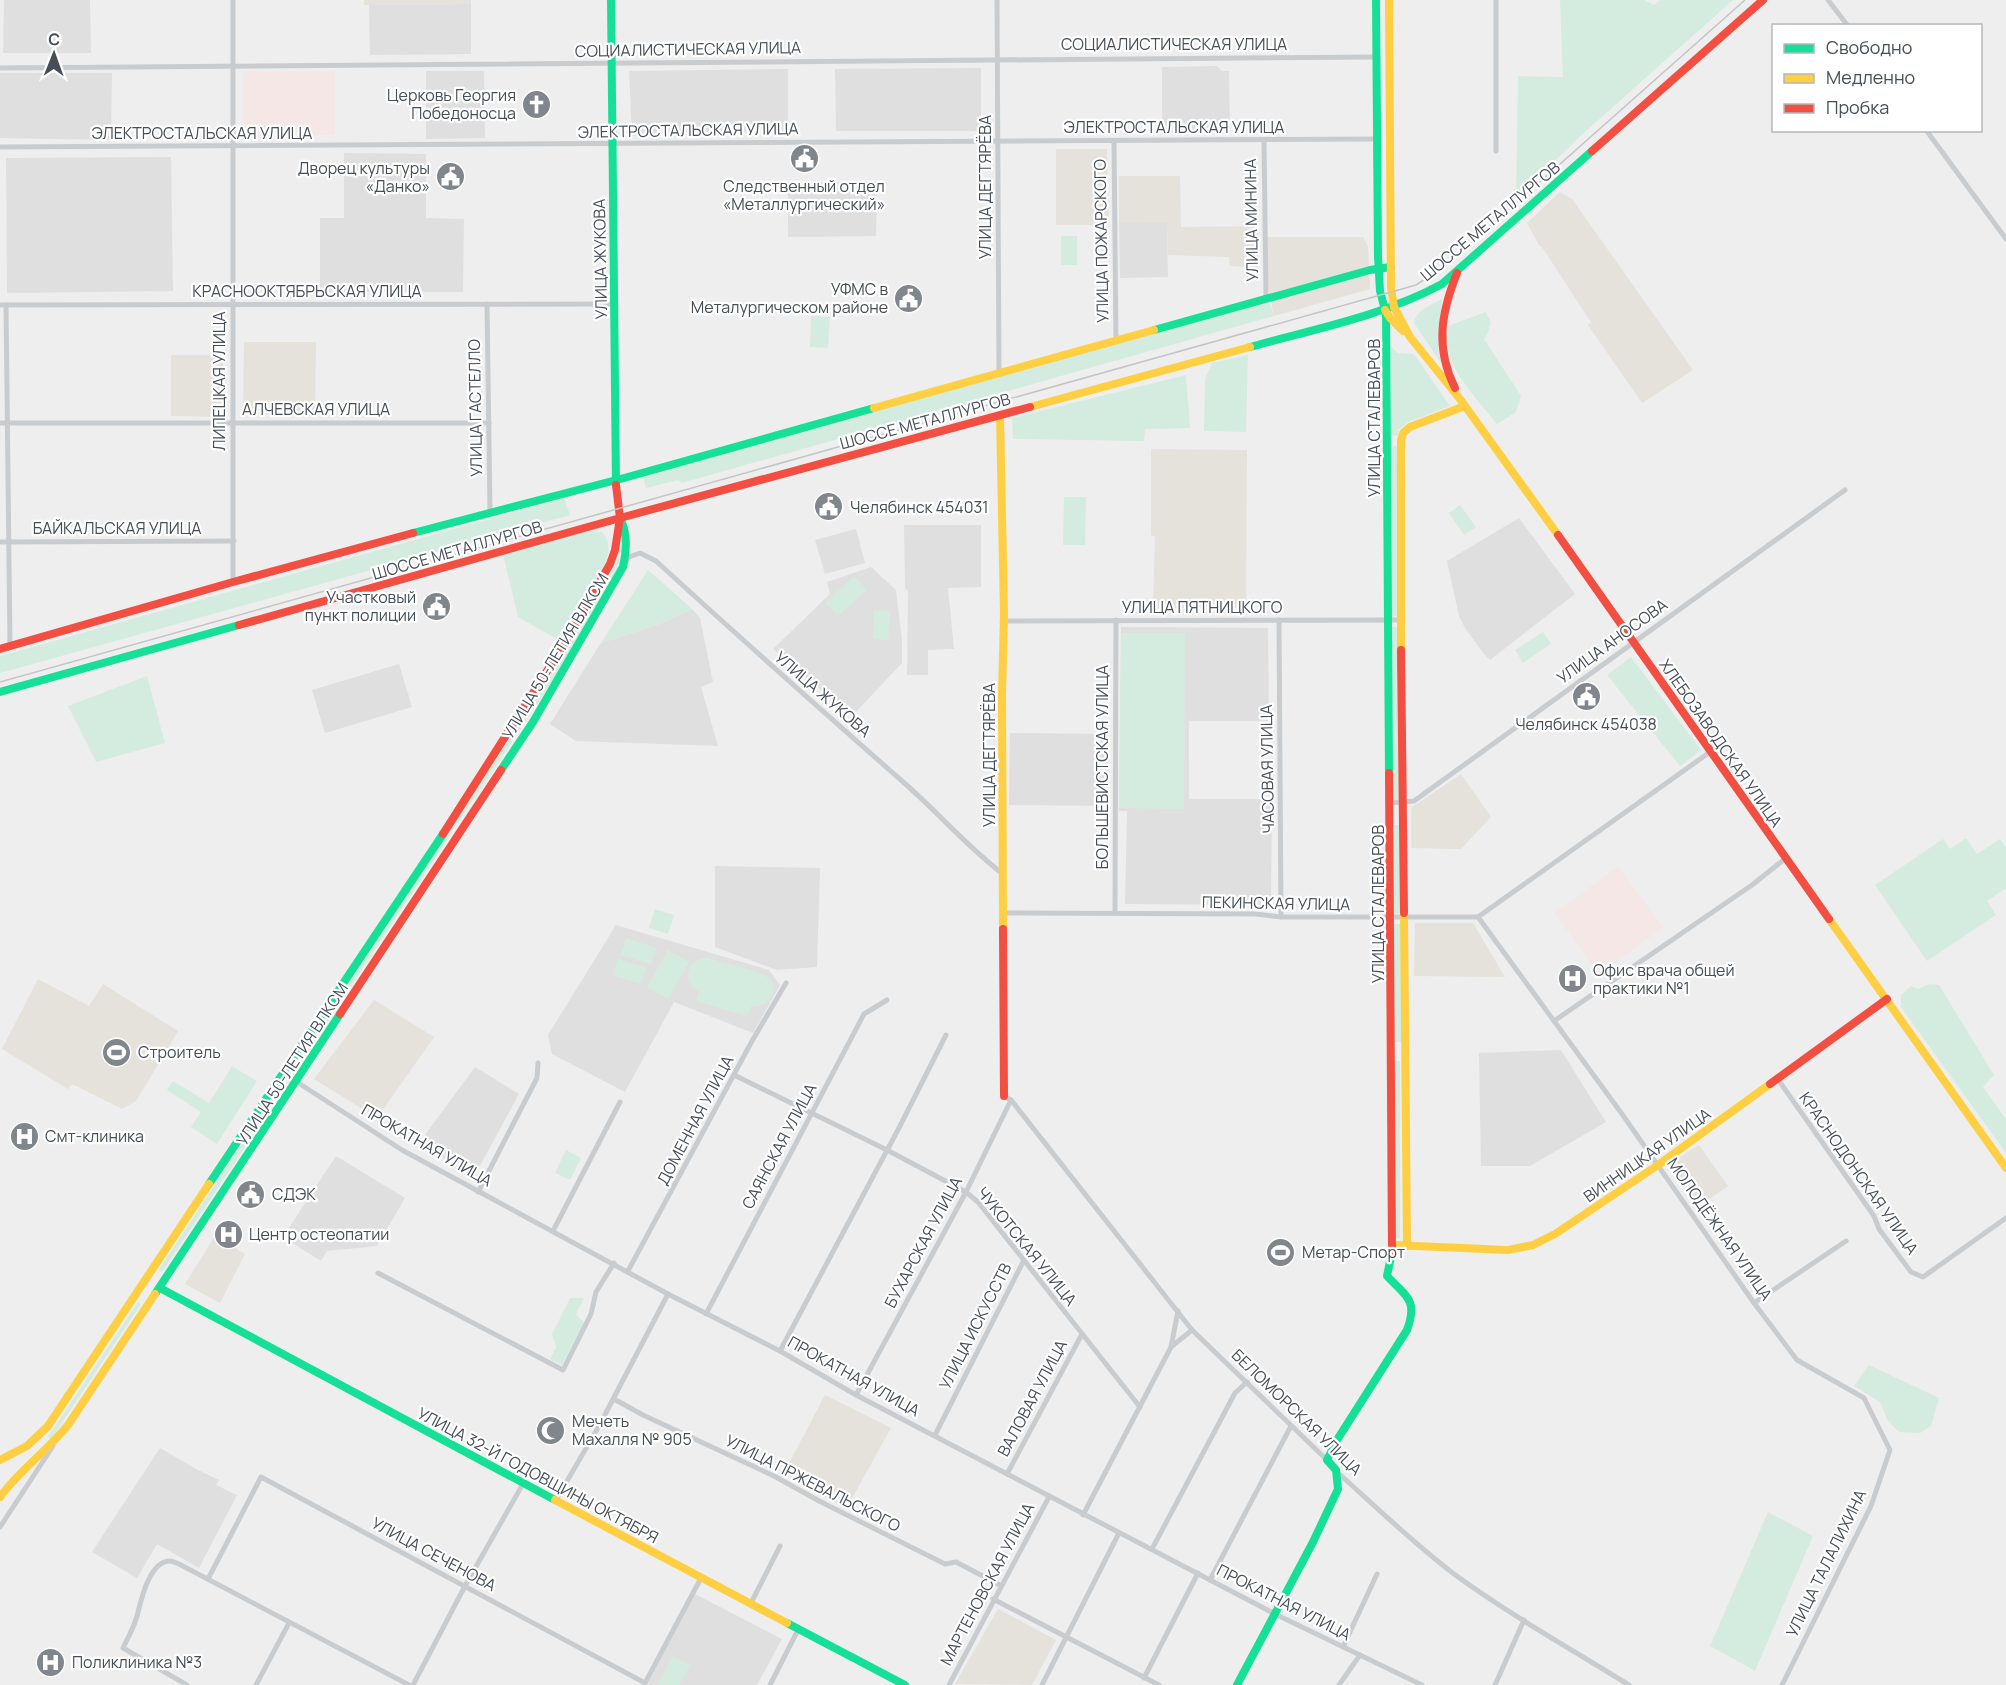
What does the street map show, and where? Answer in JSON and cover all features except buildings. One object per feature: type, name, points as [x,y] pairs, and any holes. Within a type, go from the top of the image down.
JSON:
[{"type":"main road","name":"УЛИЦА ЖУКОВА","points":[[611,0],[616,481],[620,518]]},
{"type":"main road","name":"УЛИЦА СТАЛЕВАРОВ","points":[[1327,1460],[1337,1440],[1407,1330],[1413,1314],[1411,1302],[1387,1276],[1394,1245],[1388,437],[1386,312],[1380,291],[1378,268],[1376,0]]},
{"type":"main road","points":[[1389,0],[1391,288],[1394,307]]},
{"type":"main road","name":"ШОССЕ МЕТАЛЛУРГОВ","points":[[0,692],[620,518],[1386,312],[1432,291],[1763,0]]},
{"type":"main road","points":[[1377,139],[1390,139]]},
{"type":"main road","name":"ШОССЕ МЕТАЛЛУРГОВ","points":[[0,649],[233,582],[490,512],[616,481],[1378,268],[1391,267]]},
{"type":"main road","points":[[1388,437],[1401,441],[1403,433],[1410,427],[1458,410],[1462,403],[1446,369],[1443,349],[1447,299],[1458,269]]},
{"type":"main road","name":"ХЛЕБОЗАВОДСКАЯ УЛИЦА","points":[[1394,307],[1410,337]]},
{"type":"main road","name":"ХЛЕБОЗАВОДСКАЯ УЛИЦА","points":[[1386,312],[1410,337],[1462,403],[1634,641],[1710,752],[2006,1168]]},
{"type":"main road","name":"УЛИЦА ДЕГТЯРЁВА","points":[[1000,415],[1004,621],[1002,968],[1007,1098]]},
{"type":"main road","name":"УЛИЦА СТАЛЕВАРОВ","points":[[1401,441],[1407,1246]]},
{"type":"main road","name":"УЛИЦА 50-ЛЕТИЯ ВЛКСМ","points":[[0,1497],[34,1459],[58,1439],[297,1082],[533,722],[622,567],[626,536],[620,518]]},
{"type":"main road","name":"УЛИЦА 50-ЛЕТИЯ ВЛКСМ","points":[[0,1460],[24,1450],[48,1426],[448,826],[563,646],[610,564],[615,550],[620,518]]},
{"type":"main road","name":"ВИННИЦКАЯ УЛИЦА","points":[[1394,1245],[1508,1250],[1533,1245],[1555,1234],[1658,1165],[1887,999]]},
{"type":"main road","points":[[1392,1050],[1405,1050]]},
{"type":"main road","name":"УЛИЦА 32-Й ГОДОВЩИНЫ ОКТЯБРЯ","points":[[146,1278],[171,1295],[750,1605],[799,1628],[905,1685]]},
{"type":"main road","name":"БЕЛОМОРСКАЯ УЛИЦА","points":[[1327,1460],[1336,1470]]},
{"type":"main road","points":[[1236,1685],[1313,1542],[1338,1489],[1336,1470]]},
{"type":"street","name":"ЛИПЕЦКАЯ УЛИЦА","points":[[233,0],[233,582]]},
{"type":"street","name":"УЛИЦА ДЕГТЯРЁВА","points":[[997,0],[999,374]]},
{"type":"street","points":[[1496,0],[1496,151]]},
{"type":"street","points":[[1828,0],[1846,24]]},
{"type":"street","name":"СОЦИАЛИСТИЧЕСКАЯ УЛИЦА","points":[[0,68],[1376,57]]},
{"type":"street","points":[[1927,132],[2006,239]]},
{"type":"street","name":"ЭЛЕКТРОСТАЛЬСКАЯ УЛИЦА","points":[[0,147],[1377,139]]},
{"type":"street","name":"УЛИЦА МИНИНА","points":[[1264,140],[1266,300]]},
{"type":"street","name":"УЛИЦА ПОЖАРСКОГО","points":[[1114,141],[1116,341]]},
{"type":"street","name":"УЛИЦА ГАСТЕЛЛО","points":[[487,304],[490,512]]},
{"type":"street","name":"КРАСНООКТЯБРЬСКАЯ УЛИЦА","points":[[3,305],[615,304]]},
{"type":"street","points":[[3,305],[10,646]]},
{"type":"street","name":"АЛЧЕВСКАЯ УЛИЦА","points":[[0,423],[489,423]]},
{"type":"street","name":"УЛИЦА АНОСОВА","points":[[1390,803],[1414,801],[1845,490]]},
{"type":"street","name":"БАЙКАЛЬСКАЯ УЛИЦА","points":[[0,542],[234,541]]},
{"type":"street","name":"УЛИЦА ЖУКОВА","points":[[622,567],[634,554],[647,555],[656,561],[760,657],[904,782],[981,857],[1003,874]]},
{"type":"street","name":"БОЛЬШЕВИСТСКАЯ УЛИЦА","points":[[1115,913],[1116,620]]},
{"type":"street","name":"ЧАСОВАЯ УЛИЦА","points":[[1279,620],[1281,917]]},
{"type":"street","name":"УЛИЦА ПЯТНИЦКОГО","points":[[1004,621],[1401,620]]},
{"type":"street","points":[[1478,917],[1710,752]]},
{"type":"street","points":[[1554,1021],[1752,885],[1786,858]]},
{"type":"street","name":"ПЕКИНСКАЯ УЛИЦА","points":[[1004,913],[1478,917]]},
{"type":"street","name":"МОЛОДЁЖНАЯ УЛИЦА","points":[[1478,917],[1797,1360],[1864,1398],[1890,1450]]},
{"type":"street","name":"ДОМЕННАЯ УЛИЦА","points":[[628,1271],[752,1041],[786,983]]},
{"type":"street","name":"САЯНСКАЯ УЛИЦА","points":[[706,1314],[864,1014],[887,1000]]},
{"type":"street","points":[[780,1351],[946,1035]]},
{"type":"street","points":[[478,1192],[537,1078],[538,1063]]},
{"type":"street","name":"ПРОКАТНАЯ УЛИЦА","points":[[283,1073],[402,1150],[478,1192],[780,1351],[856,1395],[1083,1515],[1275,1614],[1422,1685]]},
{"type":"street","name":"ЧУКОТСКАЯ УЛИЦА","points":[[734,1075],[887,1150],[966,1192],[978,1202],[1023,1262],[1140,1407]]},
{"type":"street","name":"КРАСНОДОНСКАЯ УЛИЦА","points":[[1777,1078],[1874,1216],[1879,1229],[1911,1272],[1923,1277],[2006,1218]]},
{"type":"street","name":"БУХАРСКАЯ УЛИЦА","points":[[856,1395],[966,1192],[1007,1098]]},
{"type":"street","name":"БЕЛОМОРСКАЯ УЛИЦА","points":[[1007,1098],[1192,1330],[1327,1460]]},
{"type":"street","points":[[553,1231],[620,1102]]},
{"type":"street","points":[[1754,1303],[1846,1241]]},
{"type":"street","name":"УЛИЦА ИСКУССТВ","points":[[934,1435],[1023,1262]]},
{"type":"street","points":[[378,1273],[563,1370],[591,1314],[596,1292],[614,1263]]},
{"type":"street","points":[[556,1500],[614,1399],[668,1294]]},
{"type":"street","points":[[1083,1515],[1171,1347],[1178,1311]]},
{"type":"street","points":[[1171,1347],[1192,1330]]},
{"type":"street","name":"ВАЛОВАЯ УЛИЦА","points":[[1007,1474],[1082,1334]]},
{"type":"street","points":[[1152,1550],[1235,1393],[1246,1382]]},
{"type":"street","name":"УЛИЦА ПРЖЕВАЛЬСКОГО","points":[[614,1399],[643,1415],[774,1476],[820,1502],[945,1564],[956,1562],[1000,1585]]},
{"type":"street","points":[[1210,1580],[1291,1426]]},
{"type":"street","points":[[0,1527],[58,1439]]},
{"type":"street","name":"УЛИЦА ТАЛАЛИХИНА","points":[[1782,1685],[1871,1506],[1890,1450]]},
{"type":"street","name":"БЕЛОМОРСКАЯ УЛИЦА","points":[[1336,1470],[1424,1550],[1456,1575],[1629,1685]]},
{"type":"street","name":"УЛИЦА СЕЧЕНОВА","points":[[208,1579],[261,1477],[645,1684]]},
{"type":"street","points":[[187,1685],[123,1648],[136,1619],[141,1596],[148,1579],[161,1564],[169,1561],[179,1564],[411,1685],[524,1482]]},
{"type":"street","name":"МАРТЕНОВСКАЯ УЛИЦА","points":[[949,1685],[1000,1585],[1049,1497]]},
{"type":"street","points":[[1042,1685],[1119,1533]]},
{"type":"street","points":[[750,1605],[780,1546]]},
{"type":"street","points":[[1144,1678],[1198,1574]]},
{"type":"street","points":[[1343,1647],[1377,1574]]},
{"type":"street","points":[[645,1684],[701,1578]]},
{"type":"street","points":[[993,1599],[1159,1685]]},
{"type":"street","points":[[1495,1685],[1524,1620]]},
{"type":"street","points":[[256,1685],[289,1623]]},
{"type":"street","points":[[770,1685],[799,1628]]},
{"type":"street","points":[[1339,1685],[1360,1655]]},
{"type":"shaded area","points":[[4,0],[90,0],[91,53],[3,53]]},
{"type":"shaded area","points":[[364,0],[471,0],[471,4],[364,5]]},
{"type":"shaded area","points":[[471,4],[471,54],[370,55],[369,5]]},
{"type":"shaded area","points":[[1217,66],[1222,71],[1229,71],[1230,132],[1162,133],[1162,67]]},
{"type":"shaded area","points":[[981,68],[981,131],[836,131],[835,69]]},
{"type":"shaded area","points":[[788,69],[788,131],[673,132],[632,136],[629,71]]},
{"type":"shaded area","points":[[243,71],[335,71],[335,135],[243,135]]},
{"type":"shaded area","points":[[426,71],[484,71],[485,138],[426,139]]},
{"type":"shaded area","points":[[0,73],[112,73],[111,140],[0,138]]},
{"type":"shaded area","points":[[1056,149],[1107,149],[1109,225],[1056,225]]},
{"type":"shaded area","points":[[344,153],[426,154],[426,218],[464,219],[463,292],[320,292],[320,218],[344,218]]},
{"type":"shaded area","points":[[171,157],[173,291],[7,293],[6,158]]},
{"type":"shaded area","points":[[1119,176],[1180,176],[1181,227],[1258,226],[1258,268],[1230,266],[1229,257],[1168,255],[1167,223],[1119,223]]},
{"type":"shaded area","points":[[877,181],[876,236],[788,237],[788,183]]},
{"type":"shaded area","points":[[1560,192],[1572,199],[1693,370],[1642,403],[1588,325],[1591,322],[1539,245],[1527,223]]},
{"type":"shaded area","points":[[1167,222],[1168,277],[1120,278],[1119,223]]},
{"type":"shaded area","points":[[1267,237],[1363,237],[1368,246],[1370,289],[1274,316],[1267,282]]},
{"type":"shaded area","points":[[244,342],[316,342],[315,414],[243,415]]},
{"type":"shaded area","points":[[171,355],[223,355],[223,417],[171,416]]},
{"type":"shaded area","points":[[1151,449],[1247,450],[1246,608],[1153,608],[1155,537],[1151,535]]},
{"type":"shaded area","points":[[1519,518],[1575,594],[1490,660],[1465,628],[1459,616],[1447,561]]},
{"type":"shaded area","points":[[904,525],[981,525],[981,587],[948,588],[954,649],[928,650],[928,675],[907,675],[908,591],[905,588]]},
{"type":"shaded area","points":[[856,529],[865,563],[825,574],[815,540]]},
{"type":"shaded area","points":[[871,567],[896,590],[902,640],[902,663],[852,716],[773,649],[830,594],[827,582]]},
{"type":"shaded area","points":[[692,609],[700,618],[713,682],[701,687],[718,746],[576,741],[550,724],[601,643],[657,625]]},
{"type":"shaded area","points":[[1121,627],[1268,628],[1269,721],[1189,721],[1189,799],[1272,799],[1271,905],[1125,904],[1127,811],[1119,811]]},
{"type":"shaded area","points":[[399,664],[412,707],[325,733],[312,690]]},
{"type":"shaded area","points":[[1010,733],[1108,734],[1107,806],[1009,805]]},
{"type":"shaded area","points":[[1461,774],[1491,817],[1461,849],[1411,848],[1411,808]]},
{"type":"shaded area","points":[[715,866],[820,868],[817,967],[777,970],[715,947]]},
{"type":"shaded area","points":[[1618,867],[1663,927],[1599,974],[1555,913]]},
{"type":"shaded area","points":[[1415,923],[1473,923],[1505,977],[1414,976]]},
{"type":"shaded area","points":[[616,925],[769,970],[780,985],[753,1033],[674,1002],[625,1092],[552,1054],[548,1035]]},
{"type":"shaded area","points":[[38,979],[89,1006],[103,984],[178,1031],[136,1101],[122,1109],[72,1084],[68,1089],[2,1049]]},
{"type":"shaded area","points":[[374,1000],[434,1037],[377,1118],[314,1079]]},
{"type":"shaded area","points":[[1561,1050],[1606,1122],[1530,1166],[1481,1166],[1479,1053]]},
{"type":"shaded area","points":[[475,1067],[519,1094],[474,1177],[419,1143]]},
{"type":"shaded area","points":[[1699,1145],[1728,1186],[1699,1206],[1669,1164]]},
{"type":"shaded area","points":[[336,1156],[405,1198],[377,1246],[327,1251],[321,1261],[283,1237]]},
{"type":"shaded area","points":[[215,1236],[245,1254],[220,1303],[185,1284]]},
{"type":"shaded area","points":[[825,1395],[891,1428],[846,1509],[784,1473]]},
{"type":"shaded area","points":[[160,1448],[219,1480],[216,1485],[237,1495],[199,1568],[157,1544],[137,1578],[92,1552]]},
{"type":"shaded area","points":[[695,1594],[782,1639],[757,1685],[647,1685]]},
{"type":"shaded area","points":[[998,1609],[1056,1640],[1032,1685],[955,1684]]},
{"type":"green space","points":[[1560,0],[1644,0],[1654,5],[1660,0],[1733,0],[1586,131],[1516,198],[1518,76],[1563,77]]},
{"type":"green space","points":[[1061,236],[1077,236],[1077,265],[1061,265]]},
{"type":"green space","points":[[1442,299],[1438,351],[1442,364],[1414,323],[1421,311]]},
{"type":"green space","points":[[1269,300],[1274,316],[682,483],[678,480],[646,488],[643,476]]},
{"type":"green space","points":[[1486,312],[1491,323],[1484,339],[1521,396],[1516,412],[1497,424],[1471,393],[1454,367],[1449,347],[1448,326]]},
{"type":"green space","points":[[811,316],[830,317],[828,348],[810,347]]},
{"type":"green space","points":[[1390,346],[1398,353],[1414,354],[1450,406],[1408,422],[1398,430],[1398,436],[1391,435]]},
{"type":"green space","points":[[1248,355],[1246,432],[1204,431],[1205,379],[1212,363]]},
{"type":"green space","points":[[1186,375],[1190,428],[1145,429],[1144,441],[1013,439],[1012,418]]},
{"type":"green space","points":[[1393,446],[1397,446],[1398,615],[1392,617],[1390,615]]},
{"type":"green space","points":[[1064,497],[1086,497],[1085,545],[1063,545]]},
{"type":"green space","points":[[564,498],[570,515],[0,673],[0,656]]},
{"type":"green space","points":[[1460,505],[1476,527],[1464,535],[1449,513]]},
{"type":"green space","points":[[587,531],[602,532],[605,536],[608,547],[605,564],[557,639],[518,617],[503,554]]},
{"type":"green space","points":[[620,543],[620,565],[557,674],[456,823],[455,821],[554,672],[617,563]]},
{"type":"green space","points":[[648,570],[692,609],[657,625],[601,643]]},
{"type":"green space","points":[[854,576],[867,590],[838,616],[825,603]]},
{"type":"green space","points":[[874,610],[890,611],[888,640],[873,639]]},
{"type":"green space","points":[[1392,627],[1398,627],[1399,800],[1391,800]]},
{"type":"green space","points":[[1543,632],[1551,644],[1523,663],[1515,650]]},
{"type":"green space","points":[[1121,633],[1185,633],[1184,809],[1119,808]]},
{"type":"green space","points":[[1631,657],[1701,750],[1680,766],[1607,675]]},
{"type":"green space","points":[[147,676],[165,743],[96,762],[68,706]]},
{"type":"green space","points":[[1394,825],[1401,825],[1401,909],[1400,913],[1395,914],[1392,910]]},
{"type":"green space","points":[[446,835],[450,836],[297,1068],[294,1066]]},
{"type":"green space","points":[[1966,838],[1977,854],[2000,839],[2006,848],[2006,888],[1987,901],[1996,915],[1927,961],[1875,885],[1943,839],[1950,849]]},
{"type":"green space","points":[[655,909],[674,915],[668,934],[649,928]]},
{"type":"green space","points":[[1393,924],[1401,924],[1402,1042],[1394,1042]]},
{"type":"green space","points":[[626,938],[656,948],[651,964],[621,955]]},
{"type":"green space","points":[[668,950],[689,962],[668,999],[647,987]]},
{"type":"green space","points":[[707,958],[762,974],[772,984],[773,995],[759,1006],[751,1006],[747,1016],[696,1001],[699,991],[691,986],[689,981],[690,967],[697,961]]},
{"type":"green space","points":[[618,959],[646,968],[641,984],[613,975]]},
{"type":"green space","points":[[1930,984],[1939,985],[1994,1075],[1983,1087],[2006,1119],[2006,1153],[1901,1007],[1901,995],[1911,986],[1918,989]]},
{"type":"green space","points":[[1394,1061],[1400,1061],[1400,1238],[1396,1238]]},
{"type":"green space","points":[[232,1066],[257,1081],[217,1144],[191,1127],[201,1112],[167,1090],[173,1081],[209,1103]]},
{"type":"green space","points":[[282,1083],[285,1086],[163,1271],[160,1272],[160,1268]]},
{"type":"green space","points":[[566,1150],[581,1158],[570,1180],[555,1173]]},
{"type":"green space","points":[[570,1298],[584,1298],[576,1314],[584,1323],[562,1365],[550,1359],[556,1347],[552,1334]]},
{"type":"green space","points":[[138,1302],[141,1304],[51,1439],[48,1437]]},
{"type":"green space","points":[[1869,1365],[1939,1398],[1931,1426],[1920,1433],[1899,1432],[1888,1421],[1880,1402],[1854,1386]]},
{"type":"green space","points":[[1768,1512],[1813,1536],[1755,1671],[1710,1646]]},
{"type":"green space","points":[[673,1656],[690,1665],[679,1685],[660,1685],[658,1684]]},
{"type":"tram line","points":[[0,682],[1416,285],[1445,266],[1745,0]]},
{"type":"traffic: fast","points":[[611,0],[616,485]]},
{"type":"traffic: fast","points":[[1376,0],[1378,257],[1380,291],[1385,310]]},
{"type":"traffic: fast","points":[[1250,347],[1372,313],[1442,284],[1592,151]]},
{"type":"traffic: fast","points":[[1154,330],[1370,270],[1391,267]]},
{"type":"traffic: fast","points":[[1386,313],[1389,773]]},
{"type":"traffic: fast","points":[[413,533],[624,478],[874,408]]},
{"type":"traffic: fast","points":[[501,770],[533,722],[623,567],[626,542],[620,518]]},
{"type":"traffic: fast","points":[[0,692],[239,625]]},
{"type":"traffic: fast","points":[[209,1184],[443,834]]},
{"type":"traffic: fast","points":[[155,1294],[340,1014]]},
{"type":"traffic: fast","points":[[1237,1685],[1313,1542],[1338,1489],[1336,1470],[1327,1460],[1337,1440],[1407,1330],[1411,1305],[1405,1294],[1387,1276],[1392,1252]]},
{"type":"traffic: fast","points":[[160,1288],[555,1500]]},
{"type":"traffic: fast","points":[[787,1623],[905,1685]]},
{"type":"traffic: slow","points":[[1389,0],[1391,288],[1394,307]]},
{"type":"traffic: slow","points":[[1394,307],[1410,337],[1460,399],[1558,535]]},
{"type":"traffic: slow","points":[[1385,310],[1403,331]]},
{"type":"traffic: slow","points":[[874,408],[1154,330]]},
{"type":"traffic: slow","points":[[1030,407],[1250,347]]},
{"type":"traffic: slow","points":[[1401,650],[1401,441],[1403,433],[1410,427],[1465,406]]},
{"type":"traffic: slow","points":[[1000,415],[1004,614],[1003,929]]},
{"type":"traffic: slow","points":[[1404,913],[1407,1246]]},
{"type":"traffic: slow","points":[[1829,919],[2006,1168]]},
{"type":"traffic: slow","points":[[1393,1245],[1508,1250],[1533,1245],[1555,1234],[1658,1165],[1770,1084]]},
{"type":"traffic: slow","points":[[0,1460],[27,1446],[48,1426],[209,1184]]},
{"type":"traffic: slow","points":[[0,1497],[68,1425],[155,1294]]},
{"type":"traffic: slow","points":[[555,1500],[787,1623]]},
{"type":"traffic: jam","points":[[1592,151],[1763,0]]},
{"type":"traffic: jam","points":[[1455,388],[1445,359],[1442,330],[1447,302],[1457,273]]},
{"type":"traffic: jam","points":[[620,518],[1030,407]]},
{"type":"traffic: jam","points":[[239,625],[620,518],[616,485]]},
{"type":"traffic: jam","points":[[443,834],[563,646],[610,564],[615,550],[620,518]]},
{"type":"traffic: jam","points":[[0,649],[413,533]]},
{"type":"traffic: jam","points":[[1558,535],[1829,919]]},
{"type":"traffic: jam","points":[[1401,650],[1404,913]]},
{"type":"traffic: jam","points":[[340,1014],[501,770]]},
{"type":"traffic: jam","points":[[1389,773],[1392,1252]]},
{"type":"traffic: jam","points":[[1003,929],[1004,1096]]},
{"type":"traffic: jam","points":[[1770,1084],[1887,999]]},
{"type":"place","name":"Церковь Георгия Победоносца","points":[[537,104]]},
{"type":"place","name":"Следственный отдел «Металлургический»","points":[[804,158]]},
{"type":"place","name":"Дворец культуры «Данко»","points":[[451,177]]},
{"type":"place","name":"УФМС в Металургическом районе","points":[[909,298]]},
{"type":"place","name":"Челябинск 454031","points":[[829,507]]},
{"type":"place","name":"Участковый пункт полиции","points":[[437,606]]},
{"type":"place","name":"Челябинск 454038","points":[[1586,696]]},
{"type":"place","name":"Офис врача общей практики №1","points":[[1572,979]]},
{"type":"place","name":"Cтроитель","points":[[117,1052]]},
{"type":"place","name":"Смт-клиника","points":[[24,1136]]},
{"type":"place","name":"СДЭК","points":[[251,1194]]},
{"type":"place","name":"Центр остеопатии","points":[[228,1234]]},
{"type":"place","name":"Метар-Спорт","points":[[1281,1252]]},
{"type":"place","name":"Мечеть Махалля № 905","points":[[551,1430]]},
{"type":"place","name":"Поликлиника №3","points":[[51,1662]]}]
